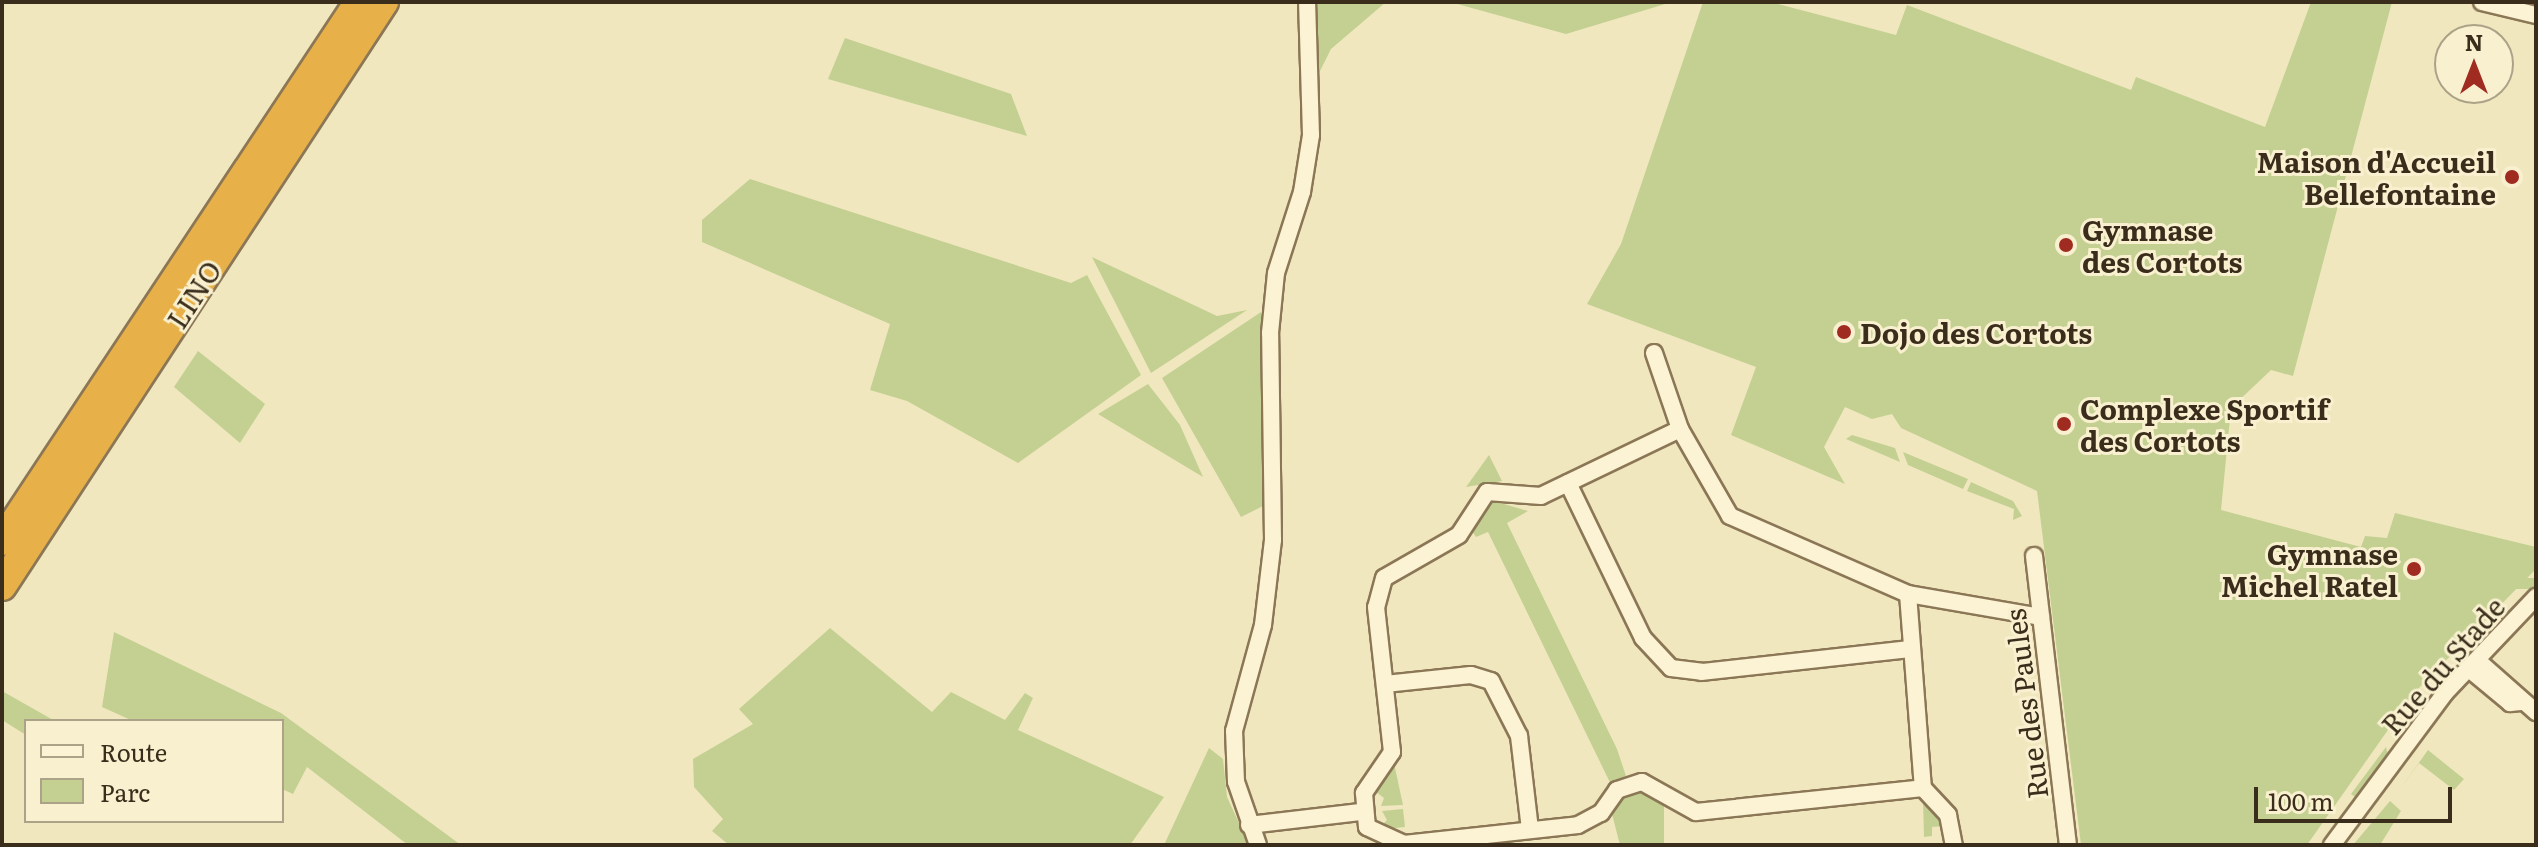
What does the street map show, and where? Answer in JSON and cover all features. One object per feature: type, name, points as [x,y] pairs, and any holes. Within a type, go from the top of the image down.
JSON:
[{"type":"highway","name":"LINO","points":[[2,541],[359,2]]},
{"type":"highway","name":"LINO","points":[[2,586],[384,2]]},
{"type":"street","points":[[1258,845],[1249,825],[1234,769],[1235,725],[1266,613],[1277,477],[1270,333],[1276,273],[1302,192],[1311,135],[1307,2]]},
{"type":"street","points":[[2482,2],[2536,15]]},
{"type":"street","points":[[1654,353],[1680,429],[1725,513],[1908,594],[2041,617]]},
{"type":"street","points":[[1360,812],[1391,756],[1376,607],[1390,571],[1459,535],[1487,492],[1535,498],[1680,429]]},
{"type":"street","points":[[1568,483],[1643,638],[1671,668],[1702,672],[1909,649]]},
{"type":"street","name":"Rue des Paules","points":[[2034,556],[2068,845]]},
{"type":"street","points":[[1908,594],[1909,649],[1923,788],[1948,815],[1954,845]]},
{"type":"street","name":"Rue du Stade","points":[[2332,845],[2473,664],[2536,597]]},
{"type":"street","points":[[2473,664],[2536,712]]},
{"type":"street","points":[[1385,684],[1471,675],[1491,681],[1519,736],[1530,829]]},
{"type":"street","points":[[1360,812],[1385,841],[1429,843],[1588,822],[1635,783],[1656,785],[1696,812],[1923,788]]},
{"type":"street","points":[[1249,825],[1360,812]]},
{"type":"green space","points":[[1313,2],[1386,2],[1331,49],[1317,77]]},
{"type":"green space","points":[[1450,2],[1672,2],[1566,34]]},
{"type":"green space","name":"Complexe Sportif des Cortots","points":[[1703,2],[1770,2],[1896,35],[1907,5],[2131,90],[2136,77],[2265,127],[2311,2],[2392,2],[2293,376],[2271,370],[2231,408],[2221,510],[2361,547],[2365,536],[2387,538],[2395,513],[2536,547],[2536,569],[2414,693],[2307,845],[2081,845],[2037,491],[1901,428],[1892,414],[1872,419],[1845,407],[1824,447],[1845,484],[1731,435],[1756,367],[1587,304],[1621,244]]},
{"type":"green space","points":[[845,38],[1011,94],[1027,136],[828,79]]},
{"type":"green space","points":[[750,179],[1071,283],[1087,275],[1141,375],[1018,463],[907,401],[870,390],[890,324],[702,242],[702,220]]},
{"type":"green space","points":[[1092,257],[1217,316],[1247,310],[1151,373]]},
{"type":"green space","points":[[1261,312],[1263,506],[1241,517],[1162,378]]},
{"type":"green space","points":[[198,351],[265,404],[240,443],[174,387]]},
{"type":"green space","points":[[1148,384],[1180,425],[1203,477],[1098,414]]},
{"type":"green space","points":[[1852,435],[1895,448],[1900,462],[1846,439]]},
{"type":"green space","points":[[1903,452],[1968,479],[1963,489],[1908,465]]},
{"type":"green space","points":[[1489,455],[1502,481],[1466,487]]},
{"type":"green space","points":[[1971,482],[2013,501],[2022,516],[2013,520],[2014,509],[1967,491]]},
{"type":"green space","points":[[1490,500],[1528,511],[1507,523],[1617,749],[1626,776],[1615,781],[1623,797],[1646,791],[1664,803],[1664,845],[1620,845],[1612,814],[1619,801],[1488,532],[1476,537],[1472,531]]},
{"type":"green space","points":[[2417,578],[2536,578],[2536,589],[2417,589]]},
{"type":"green space","points":[[830,628],[932,712],[951,692],[1005,720],[1025,693],[1033,698],[1018,730],[1164,797],[1130,845],[729,845],[712,831],[723,819],[694,787],[693,759],[753,724],[739,709]]},
{"type":"green space","points":[[114,632],[281,713],[461,845],[408,845],[307,767],[293,794],[284,790],[284,719],[129,719],[102,707]]},
{"type":"green space","points":[[2,691],[51,719],[24,719],[24,734],[2,720]]},
{"type":"green space","points":[[2386,747],[2388,755],[2355,797],[2351,794]]},
{"type":"green space","points":[[1209,748],[1223,759],[1227,797],[1249,845],[1164,845]]},
{"type":"green space","points":[[2428,750],[2464,779],[2454,790],[2419,763],[2397,793]]},
{"type":"green space","points":[[1394,763],[1403,805],[1381,806],[1384,798],[1372,789]]},
{"type":"green space","points":[[1923,799],[1945,826],[1932,827],[1932,836],[1924,837]]},
{"type":"green space","points":[[2390,801],[2401,811],[2380,845],[2353,845]]},
{"type":"green space","points":[[1403,809],[1405,827],[1395,828],[1395,839],[1377,830],[1387,820],[1382,811]]},
{"type":"place","name":"Maison d'Accueil Bellefontaine","points":[[2512,177]]},
{"type":"place","name":"Gymnase des Cortots","points":[[2066,245]]},
{"type":"place","name":"Dojo des Cortots","points":[[1844,332]]},
{"type":"place","name":"Complexe Sportif des Cortots","points":[[2064,424]]},
{"type":"place","name":"Gymnase Michel Ratel","points":[[2414,569]]}]
